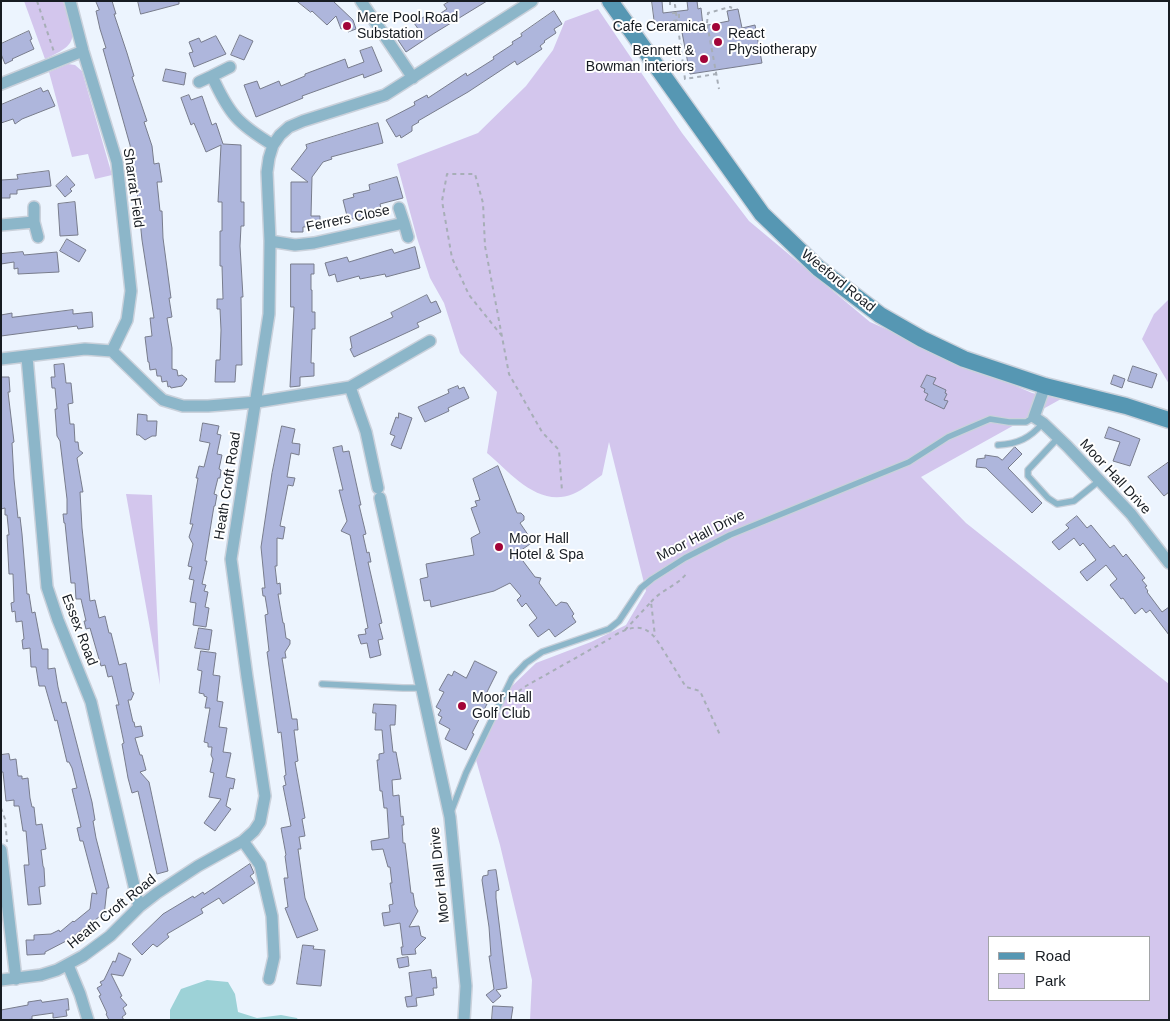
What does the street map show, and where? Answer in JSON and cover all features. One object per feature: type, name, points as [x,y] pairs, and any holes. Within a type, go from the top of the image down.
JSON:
[{"type":"street","name":"Sharrat Field","points":[[70,1],[83,51],[117,162],[131,291],[127,320],[112,351]]},
{"type":"street","points":[[361,1],[412,78]]},
{"type":"street","name":"Heath Croft Road","points":[[1,980],[41,975],[68,965],[94,949],[139,907],[176,880],[243,841],[254,831],[260,822],[264,796],[231,559],[257,402],[269,314],[270,241],[267,172],[269,158],[274,145],[280,134],[303,120],[386,95],[532,1]]},
{"type":"street","name":"Weeford Road","points":[[610,1],[762,214],[818,268],[880,314],[922,339],[964,359],[1045,386],[1126,406],[1169,420]]},
{"type":"street","points":[[1,84],[83,51]]},
{"type":"street","points":[[199,82],[230,67]]},
{"type":"street","points":[[212,76],[223,100],[237,118],[250,131],[274,145]]},
{"type":"street","points":[[34,207],[34,222],[38,237]]},
{"type":"street","name":"Ferrers Close","points":[[399,208],[408,237]]},
{"type":"street","points":[[1,225],[34,222]]},
{"type":"street","name":"Ferrers Close","points":[[270,241],[295,245],[314,244],[404,223]]},
{"type":"street","points":[[1,359],[27,357],[62,350],[112,351],[163,400],[183,406],[208,406],[257,402],[350,387],[430,341]]},
{"type":"street","name":"Essex Road","points":[[27,357],[47,587],[90,702],[139,907]]},
{"type":"street","points":[[1038,420],[1045,386]]},
{"type":"street","points":[[350,387],[366,432],[450,817]]},
{"type":"street","name":"Moor Hall Drive","points":[[1038,420],[1058,438],[1131,514],[1169,563]]},
{"type":"street","name":"Moor Hall Drive","points":[[450,817],[466,986],[464,1020]]},
{"type":"street","points":[[243,841],[260,865],[272,916],[274,957],[269,978]]},
{"type":"street","points":[[4,848],[16,978]]},
{"type":"street","points":[[68,965],[88,1020]]},
{"type":"lane","name":"Moor Hall Drive","points":[[450,817],[466,773],[512,678],[526,663],[542,652],[609,630],[619,621],[641,588],[652,579],[685,558],[730,535],[909,462],[948,438],[990,420],[1026,422],[1038,420]]},
{"type":"lane","points":[[998,445],[1024,440],[1035,432],[1038,420]]},
{"type":"lane","points":[[1058,438],[1030,467],[1027,474],[1048,498],[1057,504],[1074,501],[1099,481]]},
{"type":"lane","points":[[322,684],[422,688]]},
{"type":"path","points":[[37,1],[57,62]]},
{"type":"path","points":[[670,1],[670,5],[675,5],[686,79],[716,74]]},
{"type":"path","points":[[718,89],[706,23],[708,13],[732,8]]},
{"type":"path","points":[[673,20],[679,20],[679,13],[673,13],[676,16]]},
{"type":"path","points":[[653,30],[706,23]]},
{"type":"path","points":[[502,336],[469,295],[452,258],[442,201],[447,174],[475,174],[483,203],[485,246],[502,336],[509,374],[542,432],[559,450],[562,491]]},
{"type":"path","points":[[624,630],[658,594],[680,581],[687,573]]},
{"type":"path","points":[[651,602],[655,636],[686,687],[700,691],[720,735]]},
{"type":"path","points":[[503,697],[509,698],[514,696],[526,686],[624,630],[633,627],[642,628],[655,636]]},
{"type":"path","points":[[1,808],[5,819],[4,848]]},
{"type":"green space","points":[[24,1],[63,1],[72,30],[72,37],[66,48],[45,59]]},
{"type":"green space","points":[[598,9],[682,133],[749,221],[870,322],[1032,393],[1061,399],[921,477],[966,523],[1169,684],[1169,1020],[530,1020],[532,980],[500,845],[476,760],[511,687],[536,663],[591,642],[626,625],[646,591],[609,442],[602,475],[577,492],[560,497],[548,496],[526,486],[487,453],[497,392],[460,353],[444,303],[430,278],[397,164],[478,133],[526,86],[553,50],[565,21]]},
{"type":"green space","points":[[68,64],[75,65],[82,71],[112,175],[95,179],[88,154],[72,157],[49,72]]},
{"type":"green space","points":[[1169,299],[1169,384],[1142,339],[1154,314]]},
{"type":"green space","points":[[126,494],[152,495],[160,685]]},
{"type":"water","points":[[207,980],[228,982],[235,994],[238,1012],[257,1018],[281,1015],[297,1018],[298,1020],[170,1020],[170,1010],[181,989]]},
{"type":"building","points":[[96,1],[112,1],[116,14],[114,14],[134,76],[132,77],[147,121],[144,122],[152,146],[154,164],[159,163],[162,182],[157,182],[171,298],[169,298],[172,317],[167,318],[172,348],[172,369],[177,370],[178,376],[182,375],[187,379],[182,386],[168,387],[167,381],[162,382],[161,376],[157,376],[156,369],[150,370],[148,362],[145,337],[152,336],[150,318],[154,318],[142,240],[136,181],[130,145],[103,49],[106,48],[96,11],[99,10]]},
{"type":"building","points":[[138,1],[179,1],[179,4],[141,14]]},
{"type":"building","points":[[297,1],[333,1],[353,20],[356,29],[348,32],[346,27],[341,29],[336,16],[327,25],[312,11]]},
{"type":"building","points":[[450,1],[487,1],[406,52],[398,40],[401,38],[396,31],[421,33],[414,23],[427,15],[435,17],[447,9],[444,5]]},
{"type":"building","points":[[652,1],[662,1],[663,13],[688,10],[687,1],[697,1],[698,9],[701,8],[703,26],[729,21],[727,11],[738,9],[742,28],[755,25],[762,63],[690,74],[680,22],[655,25]]},
{"type":"building","points":[[554,11],[562,24],[554,29],[556,33],[540,46],[542,49],[517,65],[515,61],[468,92],[418,121],[412,126],[412,131],[401,138],[400,135],[396,137],[386,120],[415,105],[414,102],[427,95],[428,98],[466,73],[467,76],[494,59],[493,57],[522,36],[521,34]]},
{"type":"building","points":[[29,31],[34,49],[5,64],[1,54],[1,44]]},
{"type":"building","points":[[240,35],[253,41],[244,60],[231,55]]},
{"type":"building","points":[[216,36],[226,54],[194,67],[189,53],[193,52],[189,42],[199,38],[201,42]]},
{"type":"building","points":[[372,47],[382,71],[364,78],[363,74],[302,96],[303,98],[256,117],[244,85],[257,81],[260,89],[279,81],[281,86],[305,76],[305,74],[345,59],[348,68],[364,62],[360,51]]},
{"type":"building","points":[[166,69],[186,73],[184,85],[163,81]]},
{"type":"building","points":[[41,88],[43,92],[48,90],[55,106],[22,119],[15,124],[13,119],[1,123],[1,105]]},
{"type":"building","points":[[189,95],[191,100],[202,96],[212,125],[216,123],[223,144],[241,145],[241,202],[244,202],[244,226],[241,226],[240,246],[243,297],[241,297],[242,365],[236,365],[235,382],[215,382],[216,360],[220,360],[221,330],[220,309],[217,309],[217,299],[223,299],[222,266],[220,266],[222,202],[218,202],[221,145],[206,152],[194,123],[191,125],[181,98]]},
{"type":"building","points":[[378,123],[383,143],[331,157],[332,159],[323,162],[312,177],[311,216],[320,216],[320,226],[303,227],[303,232],[291,232],[291,182],[308,182],[291,169],[307,148],[306,145]]},
{"type":"building","points":[[49,171],[51,186],[17,190],[17,194],[10,194],[10,198],[1,198],[1,180],[18,179],[17,175]]},
{"type":"building","points":[[67,176],[75,185],[70,189],[72,191],[65,197],[56,186]]},
{"type":"building","points":[[397,177],[403,198],[380,204],[381,208],[376,209],[377,213],[348,220],[343,200],[354,197],[353,194],[370,190],[369,185]]},
{"type":"building","points":[[75,202],[78,235],[60,236],[58,204]]},
{"type":"building","points":[[67,239],[86,250],[79,262],[60,251]]},
{"type":"building","points":[[415,247],[420,268],[386,277],[385,274],[360,279],[359,276],[337,282],[335,274],[329,276],[325,263],[347,257],[349,262],[392,249],[394,253]]},
{"type":"building","points":[[23,252],[24,255],[57,252],[59,272],[18,274],[18,268],[14,269],[14,262],[1,264],[1,254]]},
{"type":"building","points":[[291,264],[314,264],[314,274],[311,274],[311,290],[312,312],[315,312],[315,329],[312,329],[311,363],[314,363],[314,376],[300,377],[300,386],[290,387],[294,307],[291,307]]},
{"type":"building","points":[[427,295],[431,303],[436,301],[441,312],[417,323],[419,327],[354,357],[350,349],[352,348],[350,337],[393,317],[391,313]]},
{"type":"building","points":[[73,310],[73,314],[92,312],[93,327],[78,329],[77,326],[1,336],[1,315],[12,313],[12,317]]},
{"type":"building","points":[[64,364],[66,383],[71,383],[73,403],[68,404],[70,424],[74,424],[75,442],[78,442],[79,450],[83,453],[77,458],[83,492],[80,492],[82,528],[90,601],[95,600],[99,618],[105,616],[119,665],[126,663],[132,692],[134,693],[131,700],[128,700],[135,727],[141,726],[143,736],[135,738],[146,770],[140,772],[149,782],[168,871],[157,874],[138,791],[132,793],[128,778],[122,744],[124,743],[116,705],[119,705],[112,676],[108,677],[105,665],[101,666],[90,628],[86,629],[81,599],[76,599],[75,583],[71,583],[63,514],[67,514],[67,499],[60,441],[57,436],[55,388],[52,388],[51,377],[55,377],[54,365]]},
{"type":"building","points":[[1133,366],[1157,374],[1152,388],[1128,381]]},
{"type":"building","points":[[927,375],[936,378],[933,384],[946,390],[945,393],[947,394],[944,400],[948,401],[944,409],[925,400],[928,394],[921,387]]},
{"type":"building","points":[[1114,375],[1125,379],[1122,388],[1111,384]]},
{"type":"building","points":[[1,377],[9,377],[10,392],[8,392],[14,442],[12,443],[14,479],[18,518],[20,517],[22,534],[27,594],[29,594],[32,613],[35,612],[42,649],[48,649],[48,669],[55,668],[62,703],[66,702],[92,802],[96,838],[109,888],[107,888],[104,916],[103,914],[70,939],[45,952],[45,954],[27,955],[26,940],[34,940],[34,935],[51,934],[59,930],[60,932],[90,909],[92,893],[97,894],[83,841],[80,841],[77,828],[81,827],[72,789],[77,788],[72,768],[69,762],[67,762],[57,720],[55,721],[45,686],[39,686],[36,667],[31,667],[30,648],[23,649],[22,621],[16,622],[15,611],[12,612],[11,603],[14,602],[13,574],[9,574],[7,515],[5,515],[5,508],[1,509]]},
{"type":"building","points":[[458,386],[459,389],[464,387],[469,398],[448,408],[449,411],[425,422],[418,407],[449,393],[448,390]]},
{"type":"building","points":[[399,413],[412,418],[401,449],[391,445],[395,436],[390,434]]},
{"type":"building","points":[[138,414],[147,415],[147,421],[157,421],[156,436],[145,440],[137,435]]},
{"type":"building","points":[[203,423],[219,426],[217,434],[221,435],[217,454],[222,455],[219,469],[221,470],[220,478],[218,478],[214,494],[217,495],[202,584],[206,585],[204,591],[208,592],[205,607],[209,608],[206,627],[193,625],[196,603],[190,602],[194,580],[189,579],[192,567],[188,566],[193,544],[189,537],[193,524],[190,524],[198,478],[196,478],[199,466],[204,467],[210,443],[200,441]]},
{"type":"building","points":[[282,426],[295,429],[292,443],[300,444],[299,455],[291,453],[287,477],[295,478],[293,486],[288,485],[280,526],[285,527],[283,539],[277,538],[277,566],[275,566],[277,584],[280,583],[281,594],[278,594],[286,638],[290,640],[290,644],[285,652],[286,658],[282,658],[292,719],[297,719],[298,730],[294,730],[298,761],[295,762],[305,818],[302,819],[305,836],[299,837],[301,849],[298,849],[305,898],[318,930],[297,938],[285,908],[288,907],[284,878],[288,878],[281,828],[291,826],[283,786],[286,785],[284,776],[286,775],[281,732],[278,733],[267,652],[269,651],[265,615],[268,614],[262,588],[265,588],[261,547],[272,473]]},
{"type":"building","points":[[1109,427],[1140,439],[1130,466],[1113,461],[1120,442],[1105,438]]},
{"type":"building","points":[[342,446],[343,452],[349,451],[366,534],[363,535],[371,562],[368,562],[382,623],[379,624],[383,639],[378,640],[381,655],[370,658],[367,643],[361,644],[358,635],[366,634],[365,629],[368,628],[350,535],[341,531],[347,521],[339,490],[343,490],[333,448]]},
{"type":"building","points":[[1015,447],[1022,454],[1008,468],[1042,503],[1032,513],[986,468],[976,467],[977,459],[985,458],[985,455],[998,457],[1002,460]]},
{"type":"building","points":[[1169,462],[1169,492],[1164,496],[1148,477]]},
{"type":"building","name":"Moor Hall Hotel & Spa","points":[[498,466],[517,513],[521,513],[524,516],[524,520],[520,523],[533,542],[517,553],[535,577],[541,578],[539,583],[556,606],[561,602],[567,603],[574,614],[572,616],[576,622],[555,637],[549,629],[538,637],[529,625],[537,618],[526,603],[522,607],[517,600],[521,596],[510,583],[494,591],[431,607],[430,600],[424,601],[420,579],[428,577],[426,564],[474,555],[471,538],[480,533],[471,508],[477,506],[475,501],[480,500],[473,479]]},
{"type":"building","points":[[1077,516],[1087,528],[1091,525],[1110,548],[1114,545],[1123,557],[1126,554],[1145,578],[1142,580],[1147,586],[1145,587],[1147,592],[1162,612],[1169,607],[1169,635],[1150,610],[1146,613],[1142,608],[1135,614],[1123,598],[1121,599],[1110,585],[1117,579],[1106,565],[1087,581],[1080,572],[1096,560],[1083,543],[1080,546],[1074,538],[1059,550],[1052,542],[1069,528],[1066,525]]},
{"type":"building","points":[[199,628],[212,630],[209,650],[195,648]]},
{"type":"building","points":[[201,651],[216,653],[213,675],[220,676],[217,701],[223,702],[219,727],[227,728],[223,752],[231,753],[226,777],[235,779],[233,789],[230,788],[226,806],[231,809],[215,831],[204,823],[221,799],[209,797],[214,773],[210,772],[213,759],[211,755],[212,747],[208,747],[208,743],[204,742],[210,708],[205,708],[207,697],[199,693],[202,671],[198,670]]},
{"type":"building","name":"Moor Hall Golf Club","points":[[475,661],[497,672],[482,702],[487,704],[472,733],[474,734],[466,750],[445,739],[450,729],[439,723],[442,717],[438,715],[441,710],[436,707],[444,692],[439,690],[448,674],[452,676],[454,671],[466,678]]},
{"type":"building","points":[[374,704],[396,705],[395,725],[390,725],[393,752],[396,752],[401,779],[392,780],[393,796],[399,795],[401,817],[403,816],[404,825],[402,825],[403,843],[405,843],[411,893],[413,893],[415,906],[418,911],[409,927],[419,926],[421,936],[426,938],[415,949],[416,954],[402,955],[400,923],[384,926],[382,913],[390,912],[389,905],[393,904],[390,867],[388,867],[383,849],[372,850],[371,841],[389,838],[387,808],[384,808],[382,791],[380,791],[377,760],[379,760],[379,754],[384,753],[382,730],[375,730],[376,713],[373,713]]},
{"type":"building","points":[[9,754],[10,760],[16,759],[18,776],[22,776],[22,779],[28,778],[36,825],[42,824],[46,849],[41,850],[45,886],[39,887],[41,904],[28,905],[24,865],[29,865],[26,831],[23,831],[19,806],[14,806],[14,800],[6,801],[3,772],[1,772],[1,755]]},
{"type":"building","points":[[250,864],[254,873],[250,876],[255,883],[223,904],[219,898],[201,909],[203,913],[167,934],[169,937],[157,947],[153,944],[142,955],[132,944],[163,914],[193,896],[194,898],[203,892],[204,894]]},
{"type":"building","points":[[496,870],[499,890],[496,891],[496,898],[507,988],[496,990],[501,996],[493,1003],[486,995],[494,989],[489,956],[491,956],[489,927],[482,880],[483,876],[488,875],[488,871]]},
{"type":"building","points":[[303,945],[314,946],[313,949],[325,950],[321,986],[297,984]]},
{"type":"building","points":[[119,953],[131,959],[123,976],[111,974],[122,996],[120,997],[127,1005],[123,1008],[126,1014],[122,1017],[124,1020],[109,1020],[97,988],[102,985],[100,982],[104,980]]},
{"type":"building","points":[[408,957],[409,966],[399,968],[397,959]]},
{"type":"building","points":[[431,970],[432,978],[436,977],[437,988],[433,988],[434,995],[416,998],[417,1006],[407,1007],[405,997],[412,996],[409,973]]},
{"type":"building","points":[[68,999],[69,1010],[66,1010],[67,1016],[53,1018],[53,1013],[32,1016],[32,1019],[26,1020],[1,1020],[1,1010],[28,1005],[28,1002]]},
{"type":"building","points":[[493,1006],[513,1007],[511,1020],[492,1020]]},
{"type":"place","name":"Mere Pool Road Substation","points":[[347,26]]},
{"type":"place","name":"Cafe Ceramica","points":[[716,27]]},
{"type":"place","name":"React Physiotherapy","points":[[718,42]]},
{"type":"place","name":"Bennett & Bowman interiors","points":[[704,59]]},
{"type":"place","name":"Moor Hall Hotel & Spa","points":[[499,547]]},
{"type":"place","name":"Moor Hall Golf Club","points":[[462,706]]}]
